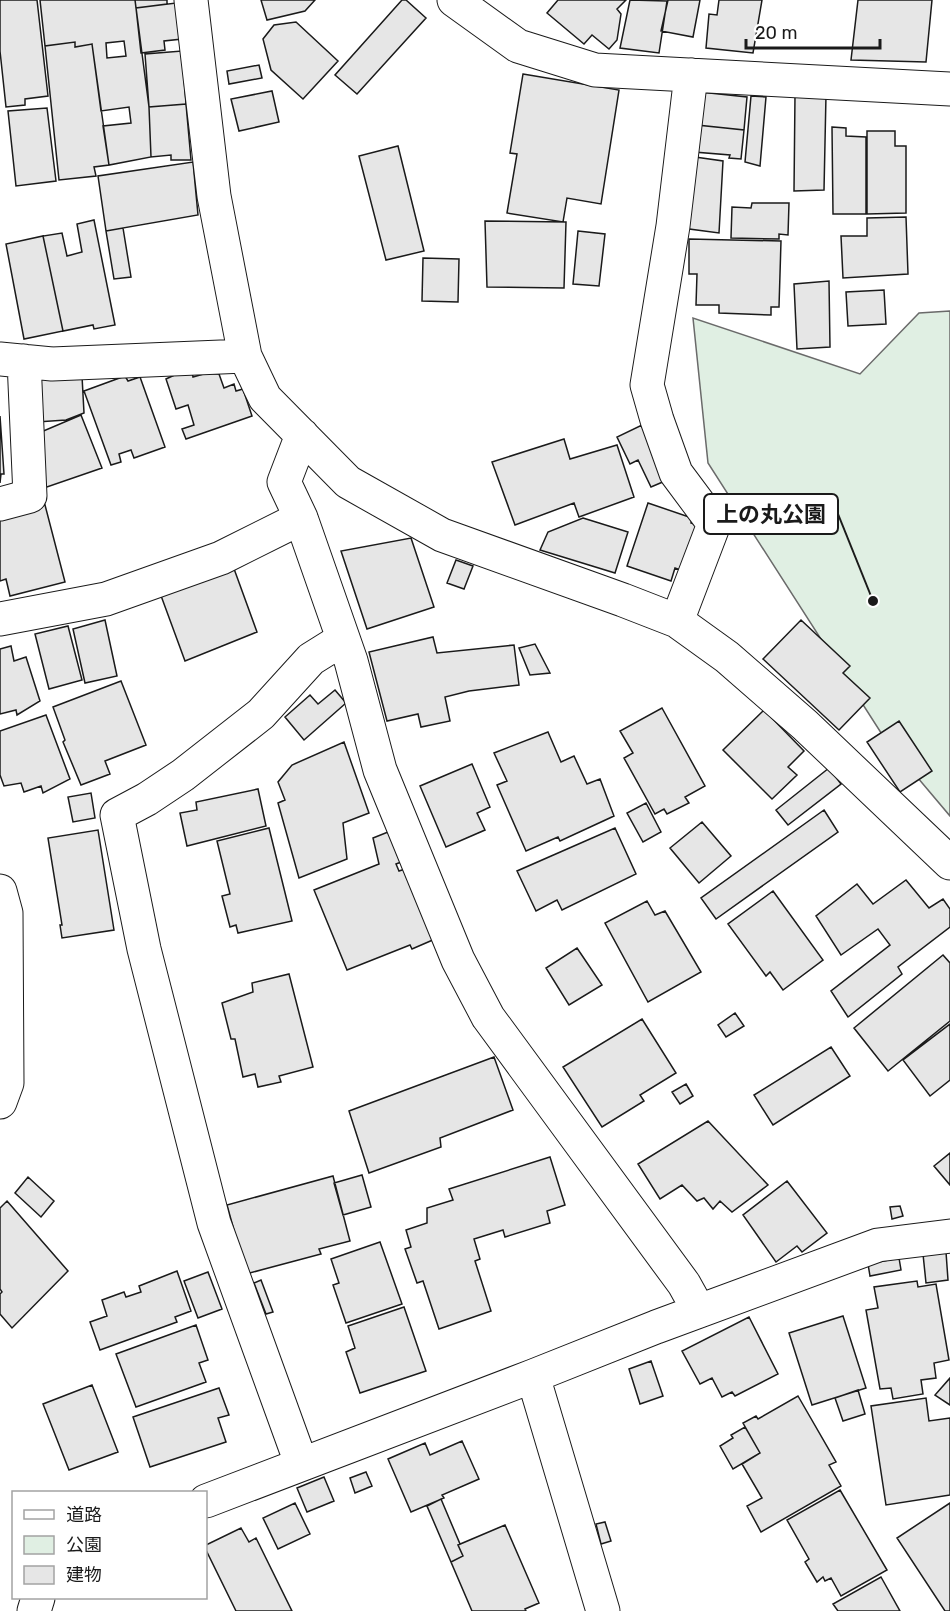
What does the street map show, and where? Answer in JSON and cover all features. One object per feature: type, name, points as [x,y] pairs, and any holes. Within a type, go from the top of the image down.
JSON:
[{"type":"street","points":[[191,0],[214,196],[245,356],[265,398],[348,482],[442,535],[677,621],[727,657],[805,725],[950,863]]},
{"type":"street","points":[[454,0],[518,46],[595,70],[950,89]]},
{"type":"street","points":[[677,621],[714,524],[676,473],[647,385],[673,226],[691,75]]},
{"type":"street","points":[[0,504],[30,496],[12,360],[52,364],[245,356]]},
{"type":"street","points":[[302,435],[284,482],[301,518],[344,639],[380,771],[458,960],[488,1017],[684,1284],[699,1311]]},
{"type":"street","points":[[0,619],[106,598],[220,558],[301,518]]},
{"type":"street","points":[[302,1463],[213,1223],[144,949],[117,815],[147,799],[192,768],[261,714],[311,659],[344,639]]},
{"type":"street","points":[[0,891],[6,913],[3,1036],[7,1083],[0,1102]]},
{"type":"street","points":[[207,1501],[699,1311],[878,1245],[950,1236]]},
{"type":"street","points":[[533,1376],[603,1611]]},
{"type":"green space","points":[[950,311],[950,816],[885,739],[708,463],[693,318],[860,374],[919,313]]},
{"type":"building","points":[[0,0],[37,0],[48,96],[25,99],[25,105],[6,107],[0,51]]},
{"type":"building","points":[[40,0],[135,0],[149,107],[151,157],[109,165],[103,126],[131,123],[129,107],[101,111],[92,44],[75,47],[75,42],[45,46]],"holes":[[[124,41],[126,56],[107,58],[106,43]]]},
{"type":"building","points":[[135,0],[167,0],[167,4],[136,8]]},
{"type":"building","points":[[261,0],[315,0],[305,11],[267,20]]},
{"type":"building","points":[[402,0],[406,0],[426,18],[357,94],[335,75]]},
{"type":"building","points":[[558,0],[626,0],[617,9],[621,14],[617,40],[609,49],[592,35],[584,44],[547,13]]},
{"type":"building","points":[[630,0],[667,1],[659,53],[620,48]]},
{"type":"building","points":[[668,0],[700,0],[693,37],[661,31]]},
{"type":"building","points":[[719,0],[762,0],[753,53],[706,48],[709,14],[717,15]]},
{"type":"building","points":[[858,0],[932,0],[926,62],[851,60]]},
{"type":"building","points":[[176,3],[182,39],[164,41],[165,50],[141,53],[136,8]]},
{"type":"building","points":[[296,22],[338,61],[303,99],[271,70],[263,39],[274,25]]},
{"type":"building","points":[[75,42],[75,47],[92,44],[109,165],[94,167],[96,176],[59,180],[45,46]]},
{"type":"building","points":[[182,51],[186,104],[149,107],[145,54]]},
{"type":"building","points":[[259,65],[262,78],[229,84],[227,71]]},
{"type":"building","points":[[523,74],[619,90],[601,204],[567,198],[563,222],[507,213],[517,154],[510,153]]},
{"type":"building","points":[[272,91],[279,122],[239,131],[231,99]]},
{"type":"building","points":[[700,92],[747,97],[744,130],[697,125]]},
{"type":"building","points":[[795,95],[826,95],[824,190],[794,191]]},
{"type":"building","points":[[751,96],[766,97],[760,166],[745,162]]},
{"type":"building","points":[[186,104],[191,160],[171,160],[171,155],[151,157],[149,107]]},
{"type":"building","points":[[47,108],[56,181],[16,186],[8,111]]},
{"type":"building","points":[[697,125],[744,130],[741,159],[729,158],[730,155],[694,152]]},
{"type":"building","points":[[832,127],[846,128],[846,136],[866,137],[866,214],[833,214]]},
{"type":"building","points":[[867,131],[895,131],[895,146],[906,146],[906,213],[867,214]]},
{"type":"building","points":[[398,146],[424,251],[386,260],[359,156]]},
{"type":"building","points":[[695,157],[723,161],[719,233],[682,228]]},
{"type":"building","points":[[193,162],[198,215],[106,231],[98,176]]},
{"type":"building","points":[[752,203],[789,203],[788,235],[779,234],[779,239],[731,238],[732,207],[751,208]]},
{"type":"building","points":[[906,217],[908,274],[843,278],[841,236],[867,236],[867,218]]},
{"type":"building","points":[[94,220],[115,325],[94,329],[93,325],[63,331],[43,236],[62,233],[67,256],[82,252],[77,224]]},
{"type":"building","points":[[485,221],[566,222],[564,288],[487,287]]},
{"type":"building","points":[[123,228],[131,277],[114,279],[106,231]]},
{"type":"building","points":[[578,231],[605,234],[599,286],[573,284]]},
{"type":"building","points":[[43,236],[63,331],[24,339],[6,244]]},
{"type":"building","points":[[689,239],[781,241],[779,307],[771,307],[771,315],[719,313],[719,305],[696,305],[697,274],[689,274]]},
{"type":"building","points":[[423,258],[459,259],[458,302],[422,301]]},
{"type":"building","points":[[829,281],[830,347],[797,349],[794,284]]},
{"type":"building","points":[[884,290],[886,324],[848,326],[846,292]]},
{"type":"building","points":[[181,372],[192,372],[193,377],[207,373],[219,374],[224,388],[234,384],[236,391],[243,389],[252,416],[186,439],[182,429],[194,425],[188,405],[176,409],[166,379]]},
{"type":"building","points":[[82,376],[84,413],[66,420],[37,422],[33,378]]},
{"type":"building","points":[[125,376],[128,381],[140,377],[165,447],[134,458],[131,450],[119,454],[121,462],[111,465],[84,391]]},
{"type":"building","points":[[81,415],[102,468],[44,488],[41,432]]},
{"type":"building","points":[[0,416],[4,474],[1,474],[0,483]]},
{"type":"building","points":[[642,425],[665,481],[651,487],[638,460],[630,464],[617,437]]},
{"type":"building","points":[[564,439],[570,459],[617,445],[634,497],[579,517],[574,503],[515,525],[492,462]]},
{"type":"building","points":[[648,503],[692,518],[691,523],[701,526],[686,572],[675,568],[671,581],[627,566]]},
{"type":"building","points":[[45,505],[65,582],[10,596],[6,579],[0,581],[0,511],[17,513]]},
{"type":"building","points":[[583,518],[628,532],[615,573],[540,550],[548,532]]},
{"type":"building","points":[[411,538],[434,607],[367,629],[341,551]]},
{"type":"building","points":[[456,560],[473,566],[464,589],[447,583]]},
{"type":"building","points":[[233,566],[257,632],[185,661],[160,593]]},
{"type":"building","points":[[105,620],[117,676],[85,683],[73,629]]},
{"type":"building","points":[[801,620],[850,666],[843,673],[870,698],[839,730],[763,659]]},
{"type":"building","points":[[68,626],[82,680],[49,689],[35,634]]},
{"type":"building","points":[[433,637],[437,653],[514,645],[519,685],[469,691],[445,697],[450,721],[421,727],[418,714],[387,721],[369,652]]},
{"type":"building","points":[[535,644],[550,673],[530,675],[519,648]]},
{"type":"building","points":[[11,646],[14,661],[26,657],[40,701],[17,715],[16,710],[0,714],[0,649]]},
{"type":"building","points":[[121,681],[146,745],[105,761],[110,774],[81,785],[63,742],[65,740],[53,707]]},
{"type":"building","points":[[335,690],[346,703],[304,740],[285,717],[310,695],[318,704]]},
{"type":"building","points":[[662,708],[705,786],[685,797],[689,803],[667,814],[664,809],[655,814],[624,758],[633,753],[620,731]]},
{"type":"building","points":[[764,710],[804,751],[788,767],[797,775],[772,799],[723,750]]},
{"type":"building","points":[[46,715],[70,779],[43,793],[41,786],[24,792],[21,783],[4,786],[0,775],[0,731]]},
{"type":"building","points":[[899,721],[932,771],[900,792],[867,742]]},
{"type":"building","points":[[548,732],[561,762],[574,756],[587,784],[600,779],[614,816],[560,841],[558,837],[526,851],[497,785],[507,781],[494,753]]},
{"type":"building","points":[[344,742],[369,813],[343,823],[347,859],[299,878],[278,803],[285,800],[278,782],[292,765]]},
{"type":"building","points":[[472,764],[490,807],[477,813],[485,830],[446,847],[420,786]]},
{"type":"building","points":[[829,768],[841,784],[788,825],[776,810]]},
{"type":"building","points":[[258,789],[266,826],[187,846],[180,813],[197,810],[196,802]]},
{"type":"building","points":[[91,793],[95,818],[73,822],[68,797]]},
{"type":"building","points":[[646,803],[661,832],[643,842],[627,813]]},
{"type":"building","points":[[824,810],[838,832],[716,919],[701,898]]},
{"type":"building","points":[[702,822],[731,856],[699,883],[670,848]]},
{"type":"building","points":[[269,828],[292,921],[238,933],[236,925],[230,927],[222,896],[230,894],[217,841]]},
{"type":"building","points":[[615,828],[636,874],[562,910],[557,900],[536,911],[517,871]]},
{"type":"building","points":[[98,830],[114,930],[62,938],[60,925],[62,925],[48,838]]},
{"type":"building","points":[[393,830],[404,861],[396,864],[399,871],[408,868],[435,939],[412,949],[410,945],[347,970],[314,890],[379,864],[373,838]]},
{"type":"building","points":[[906,880],[929,908],[943,899],[950,909],[950,927],[898,967],[902,974],[848,1017],[831,991],[890,945],[878,929],[841,955],[816,916],[857,884],[873,904]]},
{"type":"building","points":[[773,891],[823,960],[783,990],[770,972],[766,976],[728,924]]},
{"type":"building","points":[[647,901],[655,915],[665,911],[701,972],[648,1002],[605,923]]},
{"type":"building","points":[[577,948],[602,985],[569,1005],[546,968]]},
{"type":"building","points":[[943,955],[950,963],[950,1021],[888,1071],[854,1028]]},
{"type":"building","points":[[289,974],[313,1067],[279,1076],[281,1082],[258,1087],[255,1074],[243,1077],[235,1039],[231,1039],[222,1003],[253,992],[252,983]]},
{"type":"building","points":[[735,1013],[744,1026],[726,1037],[718,1025]]},
{"type":"building","points":[[642,1019],[676,1073],[640,1095],[644,1101],[602,1127],[563,1067]]},
{"type":"building","points":[[950,1024],[950,1080],[930,1096],[903,1060]]},
{"type":"building","points":[[831,1047],[850,1076],[773,1125],[754,1095]]},
{"type":"building","points":[[494,1057],[513,1110],[440,1138],[441,1147],[369,1173],[349,1111]]},
{"type":"building","points":[[686,1084],[693,1096],[680,1104],[672,1092]]},
{"type":"building","points":[[708,1121],[768,1185],[732,1212],[720,1201],[713,1209],[704,1198],[697,1201],[682,1185],[660,1199],[638,1164]]},
{"type":"building","points":[[950,1153],[950,1185],[934,1166]]},
{"type":"building","points":[[550,1157],[565,1205],[547,1211],[550,1223],[505,1237],[503,1230],[474,1239],[480,1259],[475,1261],[491,1311],[439,1329],[423,1281],[417,1283],[405,1249],[411,1247],[406,1230],[427,1223],[427,1208],[453,1200],[449,1189]]},
{"type":"building","points":[[362,1175],[371,1207],[343,1215],[334,1183]]},
{"type":"building","points":[[333,1176],[350,1241],[319,1249],[321,1254],[246,1274],[227,1205]]},
{"type":"building","points":[[28,1177],[54,1201],[41,1217],[15,1193]]},
{"type":"building","points":[[787,1181],[827,1233],[802,1252],[797,1246],[776,1262],[743,1215]]},
{"type":"building","points":[[7,1201],[68,1271],[12,1328],[0,1314],[0,1294],[2,1292],[0,1289],[0,1208]]},
{"type":"building","points":[[900,1206],[903,1216],[892,1219],[890,1207]]},
{"type":"building","points":[[380,1242],[402,1304],[346,1323],[333,1285],[339,1283],[331,1259]]},
{"type":"building","points":[[946,1252],[948,1280],[926,1283],[923,1254]]},
{"type":"building","points":[[899,1258],[901,1270],[870,1276],[868,1264]]},
{"type":"building","points":[[177,1271],[191,1311],[175,1317],[177,1322],[100,1350],[90,1322],[107,1316],[102,1300],[124,1292],[126,1297],[141,1292],[139,1286]]},
{"type":"building","points":[[208,1272],[222,1309],[198,1318],[184,1281]]},
{"type":"building","points":[[261,1280],[273,1312],[266,1314],[254,1283]]},
{"type":"building","points":[[917,1281],[918,1287],[936,1284],[949,1360],[934,1363],[936,1378],[921,1380],[923,1394],[893,1399],[891,1388],[880,1389],[866,1310],[878,1308],[874,1287]]},
{"type":"building","points":[[404,1307],[426,1371],[360,1393],[346,1352],[355,1348],[348,1326]]},
{"type":"building","points":[[843,1316],[866,1388],[812,1405],[789,1333]]},
{"type":"building","points":[[749,1317],[778,1374],[735,1396],[732,1392],[722,1397],[712,1378],[700,1384],[682,1351]]},
{"type":"building","points":[[196,1325],[208,1360],[199,1363],[206,1382],[136,1407],[116,1354]]},
{"type":"building","points":[[651,1361],[663,1396],[640,1404],[629,1369]]},
{"type":"building","points":[[950,1378],[950,1405],[935,1395]]},
{"type":"building","points":[[92,1385],[118,1452],[69,1470],[43,1404]]},
{"type":"building","points":[[219,1388],[229,1415],[218,1418],[226,1442],[150,1467],[133,1417]]},
{"type":"building","points":[[858,1390],[865,1414],[843,1421],[835,1398]]},
{"type":"building","points":[[798,1396],[836,1462],[829,1465],[841,1486],[761,1532],[747,1506],[762,1498],[742,1464],[760,1453],[743,1423],[756,1416],[758,1419]]},
{"type":"building","points":[[926,1398],[929,1421],[950,1418],[950,1495],[886,1505],[871,1406]]},
{"type":"building","points":[[745,1427],[760,1453],[733,1469],[720,1446],[733,1438],[731,1435]]},
{"type":"building","points":[[462,1441],[479,1479],[442,1495],[444,1498],[411,1512],[388,1459],[425,1443],[430,1455]]},
{"type":"building","points":[[366,1472],[372,1486],[355,1493],[350,1478]]},
{"type":"building","points":[[324,1477],[334,1501],[307,1512],[297,1488]]},
{"type":"building","points":[[840,1490],[887,1570],[841,1596],[831,1578],[825,1581],[823,1577],[817,1582],[805,1562],[809,1559],[787,1520]]},
{"type":"building","points":[[441,1499],[463,1556],[451,1562],[427,1506]]},
{"type":"building","points":[[295,1503],[310,1534],[278,1549],[263,1518]]},
{"type":"building","points":[[950,1503],[950,1611],[945,1611],[897,1538]]},
{"type":"building","points":[[605,1522],[611,1541],[601,1544],[596,1524]]},
{"type":"building","points":[[505,1525],[539,1603],[525,1609],[526,1611],[472,1611],[451,1562],[463,1556],[458,1545]]},
{"type":"building","points":[[241,1528],[249,1542],[256,1538],[292,1611],[236,1611],[207,1552],[207,1545]]},
{"type":"building","points":[[881,1577],[900,1611],[838,1611],[833,1604]]},
{"type":"place","name":"上の丸公園","points":[[873,601]]}]
